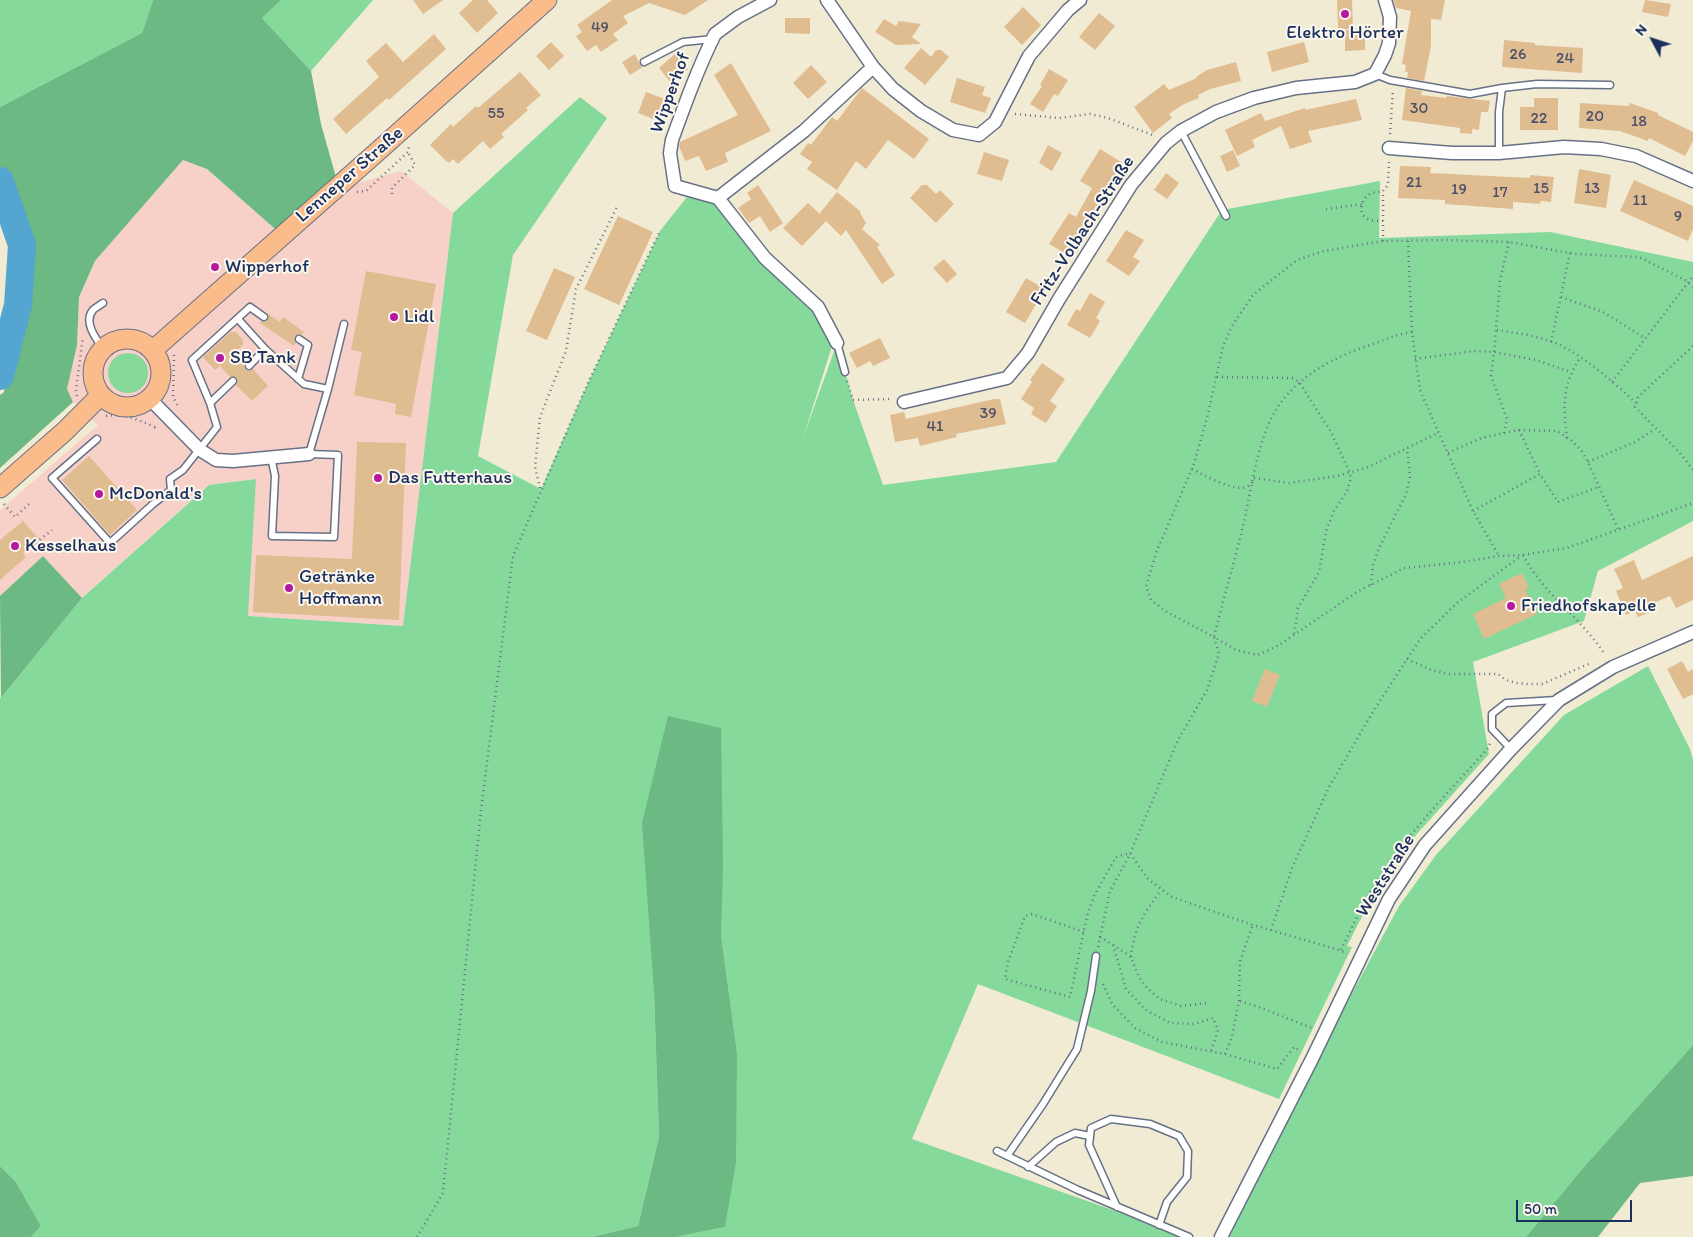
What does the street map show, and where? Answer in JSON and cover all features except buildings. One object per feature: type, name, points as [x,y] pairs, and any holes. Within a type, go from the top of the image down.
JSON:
[{"type":"main road","name":"Lenneper Straße","points":[[153,350],[547,0]]},
{"type":"main road","points":[[134,339],[144,343],[153,350],[159,359],[161,380],[157,390],[150,399],[141,405],[130,407],[114,405],[101,396],[93,380],[93,371],[94,363],[103,348],[118,340],[134,339]]},
{"type":"main road","points":[[2,495],[101,396]]},
{"type":"street","name":"Wipperhof","points":[[718,198],[675,186],[670,153],[672,140],[702,60],[715,34],[738,17],[770,0]]},
{"type":"street","points":[[828,0],[873,67],[893,89],[921,111],[953,130],[979,135],[995,122],[1002,111],[1029,56],[1068,10],[1080,0]]},
{"type":"street","points":[[1374,74],[1385,55],[1390,37],[1390,17],[1385,0]]},
{"type":"street","points":[[837,343],[818,307],[764,258],[718,198],[804,131],[873,67]]},
{"type":"street","name":"Fritz-Volbach-Straße","points":[[904,402],[1007,378],[1028,353],[1131,185],[1166,144],[1181,131],[1216,112],[1254,98],[1296,88],[1355,82],[1374,74]]},
{"type":"street","points":[[1389,148],[1452,153],[1499,153],[1564,147],[1601,150],[1636,156],[1693,181]]},
{"type":"street","points":[[150,399],[200,450],[208,456],[221,461],[309,454]]},
{"type":"street","name":"Weststraße","points":[[1221,1237],[1312,1059],[1389,899],[1425,845],[1511,749],[1559,700],[1613,667],[1693,632]]},
{"type":"lane","points":[[644,62],[683,42],[713,39]]},
{"type":"lane","points":[[1374,74],[1394,81],[1470,94],[1537,84],[1610,85]]},
{"type":"lane","points":[[1499,153],[1499,112],[1502,88]]},
{"type":"lane","points":[[1181,131],[1226,216]]},
{"type":"lane","points":[[103,303],[92,311],[89,318],[90,329],[103,348]]},
{"type":"lane","points":[[97,439],[52,478],[110,543],[171,490],[170,479],[183,470],[217,427],[210,403],[192,360],[250,307],[264,317]]},
{"type":"lane","points":[[238,319],[265,349],[304,384],[328,390]]},
{"type":"lane","points":[[271,457],[275,476],[272,536],[334,537],[338,455],[309,454],[328,390],[344,324]]},
{"type":"lane","points":[[298,379],[308,345],[299,339]]},
{"type":"lane","points":[[837,343],[845,372]]},
{"type":"lane","points":[[250,366],[265,349]]},
{"type":"lane","points":[[210,403],[233,381]]},
{"type":"lane","points":[[1511,749],[1492,730],[1492,714],[1506,703],[1559,700]]},
{"type":"lane","points":[[1007,1156],[1078,1049],[1091,991],[1096,956]]},
{"type":"lane","points":[[1117,1207],[1106,1178],[1089,1145],[1091,1128],[1111,1118],[1150,1124],[1179,1136],[1188,1151],[1187,1177],[1167,1202],[1159,1225]]},
{"type":"lane","points":[[1028,1166],[1056,1142],[1075,1133],[1090,1136]]},
{"type":"lane","points":[[996,1151],[1117,1207],[1189,1237]]},
{"type":"path","points":[[1383,221],[1366,218],[1363,214],[1362,204],[1363,200],[1370,194],[1383,191],[1388,185],[1394,81]]},
{"type":"path","points":[[1002,111],[1027,116],[1059,118],[1090,114],[1108,118],[1152,134],[1166,144]]},
{"type":"path","points":[[392,194],[392,188],[415,165],[408,152]]},
{"type":"path","points":[[388,164],[391,168]]},
{"type":"path","points":[[1383,191],[1384,241]]},
{"type":"path","points":[[1326,209],[1362,204]]},
{"type":"path","points":[[541,490],[535,466],[540,417],[566,351],[576,290],[618,205]]},
{"type":"path","points":[[417,1237],[444,1193],[481,810],[513,556],[587,385],[660,231]]},
{"type":"path","points":[[1693,287],[1639,258],[1570,253],[1509,242],[1384,241],[1324,251],[1297,260],[1253,295],[1232,326],[1224,346],[1208,414],[1192,469],[1156,553],[1146,587],[1151,600],[1167,612],[1236,650],[1258,655],[1278,646],[1356,592],[1404,568],[1456,563],[1499,556],[1523,555],[1567,548],[1693,503]]},
{"type":"path","points":[[1408,241],[1412,332],[1420,390],[1473,511],[1499,556]]},
{"type":"path","points":[[1504,433],[1506,419],[1491,376],[1500,281],[1509,242]]},
{"type":"path","points":[[1551,342],[1570,253]]},
{"type":"path","points":[[1612,382],[1693,276]]},
{"type":"path","points":[[1561,297],[1603,312],[1645,338]]},
{"type":"path","points":[[1496,330],[1534,336],[1551,342],[1581,358],[1636,403]]},
{"type":"path","points":[[1096,956],[1110,891],[1130,852],[1178,740],[1207,690],[1219,654],[1214,637],[1254,478],[1260,445],[1270,421],[1282,401],[1300,382],[1321,366],[1345,353],[1398,334],[1412,332]]},
{"type":"path","points":[[83,344],[76,390],[78,398],[86,410],[97,420],[107,415],[119,415],[138,419],[155,427]]},
{"type":"path","points":[[1693,346],[1638,397],[1635,407],[1680,453],[1693,470]]},
{"type":"path","points":[[1415,359],[1474,351],[1494,352],[1536,360],[1571,372]]},
{"type":"path","points":[[1566,438],[1563,405],[1571,372],[1581,358]]},
{"type":"path","points":[[173,364],[174,397],[179,408]]},
{"type":"path","points":[[845,372],[853,400],[893,399],[904,402]]},
{"type":"path","points":[[1217,377],[1293,378],[1300,382],[1331,432],[1352,478],[1347,491],[1334,511],[1326,531],[1318,572],[1298,608],[1294,635]]},
{"type":"path","points":[[1588,462],[1635,442],[1655,429]]},
{"type":"path","points":[[1519,430],[1540,474],[1558,502],[1598,487]]},
{"type":"path","points":[[1448,453],[1481,438],[1504,433],[1519,430],[1557,431],[1581,450],[1618,529]]},
{"type":"path","points":[[1254,478],[1288,483],[1338,476],[1366,468],[1438,433]]},
{"type":"path","points":[[1371,585],[1373,565],[1379,548],[1406,494],[1410,477],[1407,448]]},
{"type":"path","points":[[1192,469],[1224,484],[1240,488],[1246,487],[1253,482]]},
{"type":"path","points":[[1473,511],[1540,474]]},
{"type":"path","points":[[2,495],[15,517],[29,504]]},
{"type":"path","points":[[32,546],[52,530]]},
{"type":"path","points":[[1271,930],[1292,868],[1329,787],[1374,710],[1421,638],[1457,603],[1523,555]]},
{"type":"path","points":[[1523,555],[1539,582],[1562,603],[1596,641],[1613,667]]},
{"type":"path","points":[[1407,659],[1431,670],[1450,674],[1498,674],[1506,680],[1516,683],[1542,684],[1591,662],[1600,675]]},
{"type":"path","points":[[1340,950],[1368,895],[1393,859],[1426,817],[1489,747],[1488,737]]},
{"type":"path","points":[[1130,852],[1147,878],[1172,897],[1253,925],[1340,950],[1360,960]]},
{"type":"path","points":[[1084,932],[1032,914],[1025,916],[1008,962],[1005,979],[1070,997],[1094,896],[1116,857],[1130,852]]},
{"type":"path","points":[[1161,890],[1140,919],[1134,936],[1131,957],[1139,977],[1160,999],[1181,1006],[1208,1003]]},
{"type":"path","points":[[1225,1054],[1232,1037],[1239,1001],[1240,961],[1253,925]]},
{"type":"path","points":[[1100,937],[1131,957]]},
{"type":"path","points":[[1112,945],[1126,989],[1146,1010],[1170,1024],[1194,1024],[1213,1018],[1218,1030],[1211,1051]]},
{"type":"path","points":[[1102,983],[1112,1004],[1135,1028],[1162,1042],[1225,1054],[1277,1069],[1294,1047],[1312,1059]]},
{"type":"path","points":[[1239,1001],[1310,1027]]},
{"type":"shaded area","points":[[183,160],[207,169],[282,235],[339,188],[401,171],[453,213],[403,626],[247,616],[256,479],[208,485],[82,598],[43,556],[0,596],[0,510],[98,425],[73,402],[67,389],[77,345],[79,297],[95,261]]},
{"type":"green space","points":[[0,0],[153,0],[142,33],[0,107]]},
{"type":"green space","points":[[153,0],[281,0],[262,18],[311,71],[321,124],[339,188],[282,235],[207,169],[183,160],[95,261],[79,297],[77,345],[67,389],[73,402],[0,468],[0,395],[4,392],[21,294],[20,231],[0,181],[0,107],[142,33]]},
{"type":"green space","points":[[281,0],[373,0],[311,71],[262,18]]},
{"type":"green space","points":[[580,97],[607,118],[513,255],[478,456],[541,489],[587,385],[660,231],[687,197],[715,203],[761,263],[815,314],[832,346],[803,438],[837,343],[853,400],[883,485],[1056,462],[1222,210],[1380,181],[1379,238],[1550,232],[1693,262],[1693,521],[1598,571],[1584,621],[1473,662],[1489,754],[1416,835],[1374,893],[1347,946],[1352,947],[1279,1099],[978,984],[912,1139],[1189,1237],[676,1237],[725,1227],[737,1052],[721,935],[654,992],[659,1137],[638,1226],[591,1237],[31,1237],[41,1226],[16,1182],[0,1166],[0,697],[82,598],[209,485],[256,479],[248,616],[403,626],[453,213]]},
{"type":"green space","points":[[124,353],[132,353],[139,356],[145,362],[148,373],[145,384],[139,390],[132,393],[124,393],[117,390],[111,384],[108,377],[108,369],[111,362],[117,356]]},
{"type":"green space","points":[[43,556],[82,598],[1,698],[0,596]]},
{"type":"green space","points":[[1648,666],[1690,749],[1693,760],[1693,1045],[1582,1169],[1526,1237],[1221,1237],[1399,906],[1436,855],[1564,715]]},
{"type":"green space","points":[[668,716],[721,728],[723,864],[721,935],[737,1052],[736,1162],[725,1227],[676,1237],[591,1237],[638,1226],[659,1137],[654,992],[642,823]]},
{"type":"green space","points":[[1693,1045],[1693,1176],[1640,1183],[1598,1237],[1526,1237],[1582,1169]]},
{"type":"green space","points":[[0,1166],[16,1182],[41,1226],[31,1237],[0,1237]]},
{"type":"waterway","points":[[0,181],[22,245],[18,305],[0,376]]},
{"type":"place","name":"Elektro Hörter","points":[[1345,14]]},
{"type":"place","name":"Wipperhof","points":[[215,267]]},
{"type":"place","name":"Lidl","points":[[394,317]]},
{"type":"place","name":"SB Tank","points":[[220,358]]},
{"type":"place","name":"Das Futterhaus","points":[[378,478]]},
{"type":"place","name":"McDonald's","points":[[99,494]]},
{"type":"place","name":"Kesselhaus","points":[[15,546]]},
{"type":"place","name":"Getränke Hoffmann","points":[[289,588]]},
{"type":"place","name":"Friedhofskapelle","points":[[1511,606]]}]
